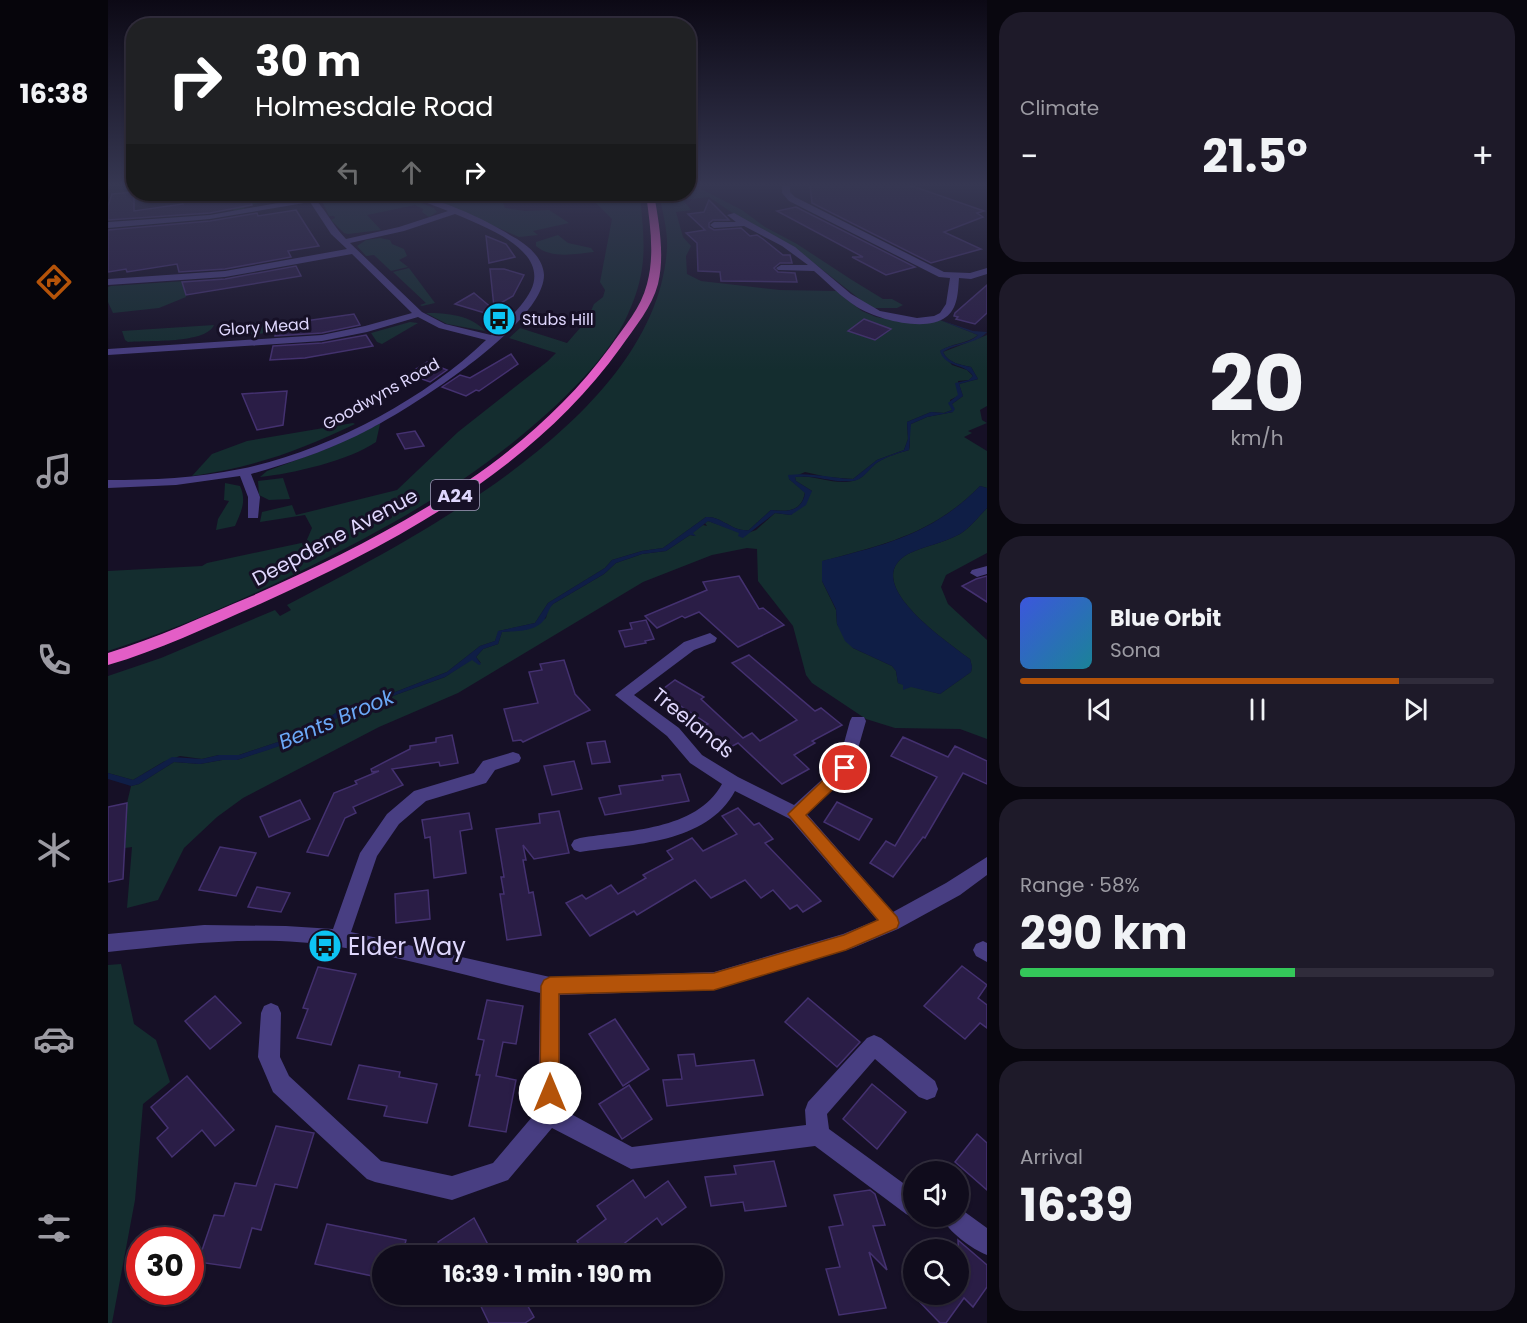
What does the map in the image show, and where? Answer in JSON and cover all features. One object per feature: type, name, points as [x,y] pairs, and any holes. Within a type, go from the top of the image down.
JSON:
[{"type":"highway","name":"Deepdene Avenue","points":[[108,659],[203,622],[329,565],[472,485],[539,434],[585,388],[615,350],[648,296],[655,269],[656,247]]},
{"type":"street","points":[[349,247],[419,314],[442,326],[494,339]]},
{"type":"street","name":"Goodwyns Road","points":[[108,484],[188,480],[244,472],[321,447],[430,389],[494,339],[533,295],[539,281],[537,263],[524,247]]},
{"type":"street","points":[[788,247],[865,309],[891,318],[915,321],[934,320],[947,313],[955,277]]},
{"type":"street","points":[[885,247],[926,268],[955,277],[971,276],[987,271]]},
{"type":"street","points":[[108,282],[225,274],[353,250]]},
{"type":"street","points":[[781,268],[814,268]]},
{"type":"street","name":"Glory Mead","points":[[108,352],[322,338],[367,329],[419,314]]},
{"type":"street","points":[[244,472],[254,497],[253,514]]},
{"type":"street","name":"Treelands","points":[[710,638],[689,646],[623,695],[673,732],[696,759],[732,782],[796,814],[891,923]]},
{"type":"street","points":[[796,814],[845,768],[858,721]]},
{"type":"street","points":[[339,938],[369,853],[393,819],[420,796],[480,778],[489,765],[513,758]]},
{"type":"street","name":"Treelands","points":[[580,845],[673,828],[696,821],[718,805],[732,782]]},
{"type":"street","points":[[108,943],[204,933],[270,933],[339,938],[550,986],[714,981],[846,942],[891,923],[953,889],[987,865]]},
{"type":"street","points":[[271,1013],[269,1057],[281,1084],[375,1171],[452,1188],[500,1172],[549,1114],[550,986]]},
{"type":"street","points":[[818,1135],[816,1110],[874,1045],[927,1089]]},
{"type":"street","points":[[549,1114],[632,1158],[818,1135],[903,1198]]},
{"type":"street","points":[[967,1227],[987,1243]]},
{"type":"green space","points":[[358,247],[399,247],[404,249],[407,256],[399,260],[408,267],[391,271],[374,255],[366,256]]},
{"type":"green space","points":[[537,247],[585,247],[591,248],[594,252],[556,254]]},
{"type":"green space","points":[[607,247],[643,247],[642,268],[635,298],[605,353],[585,377],[552,409],[496,456],[408,514],[313,565],[186,623],[108,651],[108,571],[202,566],[306,542],[312,528],[305,515],[260,522],[262,512],[292,505],[296,515],[397,490],[458,432],[556,353],[509,338],[520,328],[567,343],[587,320],[594,304],[603,297],[605,290],[600,282]]},
{"type":"green space","points":[[691,247],[686,256],[687,274],[701,281],[780,290],[836,291],[862,311],[876,317],[910,323],[940,320],[978,335],[940,351],[952,365],[967,370],[973,376],[969,380],[958,381],[958,396],[950,400],[952,410],[944,413],[931,412],[907,422],[908,439],[904,450],[877,460],[853,479],[805,472],[789,479],[805,492],[801,504],[783,511],[771,510],[749,530],[737,529],[712,517],[706,517],[663,548],[642,551],[612,560],[605,568],[548,603],[535,623],[499,631],[495,641],[480,646],[447,672],[340,710],[308,732],[239,755],[219,755],[202,759],[180,756],[163,762],[133,780],[108,773],[108,676],[161,658],[275,610],[280,616],[291,610],[287,605],[400,544],[462,506],[522,464],[577,416],[622,365],[653,308],[667,248]]},
{"type":"green space","points":[[793,247],[801,247],[883,299],[892,299],[903,305],[897,308],[871,308]]},
{"type":"green space","points":[[409,268],[435,303],[420,305],[426,303],[393,272]]},
{"type":"green space","points":[[185,281],[186,297],[159,308],[113,313],[108,302],[108,287],[111,286]]},
{"type":"green space","points":[[426,313],[450,314],[466,318],[485,331],[447,324]]},
{"type":"green space","points":[[268,322],[266,333],[242,334],[220,329],[220,324]]},
{"type":"green space","points":[[410,322],[418,323],[382,344],[377,342],[371,333]]},
{"type":"green space","points":[[214,325],[209,331],[200,335],[176,340],[128,342],[122,331]]},
{"type":"green space","points":[[987,335],[987,406],[980,410],[982,420],[987,423],[968,431],[972,433],[964,437],[987,451],[987,488],[980,486],[944,516],[907,535],[823,561],[822,581],[836,610],[837,624],[853,648],[892,666],[896,671],[898,683],[940,694],[971,672],[970,659],[912,611],[900,595],[894,580],[895,566],[908,554],[960,534],[987,508],[987,553],[946,575],[941,587],[948,604],[987,640],[987,739],[960,729],[895,728],[866,719],[812,683],[806,675],[793,626],[758,581],[757,549],[747,548],[712,555],[643,582],[458,693],[379,727],[243,798],[217,817],[184,848],[158,900],[127,908],[132,847],[125,848],[127,803],[131,786],[139,784],[174,762],[200,764],[237,760],[311,735],[343,714],[445,677],[472,659],[481,663],[476,657],[483,649],[498,644],[502,632],[527,629],[546,618],[548,609],[553,604],[604,574],[616,563],[642,554],[666,551],[690,535],[695,536],[692,533],[703,525],[707,526],[705,523],[708,521],[745,534],[756,530],[775,513],[791,515],[812,491],[796,481],[795,477],[841,482],[856,480],[882,460],[909,450],[911,424],[927,417],[953,412],[952,404],[963,396],[959,384],[978,379],[971,367],[951,361],[943,352]]},
{"type":"green space","points":[[355,424],[334,434],[276,457],[236,468],[192,476],[212,454],[247,441]]},
{"type":"green space","points":[[380,424],[376,442],[365,449],[304,469],[260,477],[267,471],[329,448]]},
{"type":"green space","points":[[283,478],[290,499],[269,500],[259,495],[258,481]]},
{"type":"green space","points":[[225,483],[240,486],[243,497],[242,506],[235,526],[216,530],[218,519],[229,501],[224,500]]},
{"type":"green space","points":[[121,964],[134,1024],[156,1040],[170,1082],[143,1104],[135,1200],[130,1227],[126,1227],[126,1248],[112,1323],[108,1323],[108,965]]},
{"type":"water","points":[[940,320],[973,331],[987,332],[978,339],[943,352],[951,361],[971,367],[978,379],[959,384],[963,396],[952,404],[955,409],[953,412],[927,417],[911,424],[909,450],[878,462],[860,478],[852,481],[837,481],[795,477],[796,481],[812,491],[806,505],[791,515],[775,513],[743,538],[738,536],[739,533],[708,521],[693,533],[696,536],[690,535],[666,551],[642,554],[616,563],[604,574],[553,604],[544,620],[536,627],[502,632],[498,644],[483,649],[476,657],[481,664],[472,660],[445,677],[343,714],[311,735],[237,760],[200,764],[174,762],[139,784],[131,786],[108,779],[108,773],[133,780],[172,757],[202,759],[219,755],[239,755],[308,732],[340,710],[447,672],[480,646],[495,641],[498,631],[535,623],[548,603],[605,568],[612,560],[642,551],[663,548],[706,517],[712,517],[737,529],[749,530],[771,510],[788,511],[797,507],[801,504],[805,493],[789,479],[788,475],[853,479],[877,460],[904,450],[908,439],[907,422],[931,412],[944,413],[952,410],[948,403],[958,395],[955,383],[969,380],[973,376],[965,369],[946,360],[940,351],[969,341],[978,335]]},
{"type":"water","points":[[980,486],[987,488],[987,508],[960,534],[908,554],[895,566],[894,580],[900,595],[912,611],[970,659],[971,672],[940,694],[911,687],[903,690],[903,685],[898,683],[896,671],[892,666],[853,648],[845,641],[837,624],[836,609],[822,581],[822,561],[887,543],[926,527],[944,516]]},
{"type":"building","points":[[108,247],[314,247],[288,251],[291,257],[225,269],[179,272],[177,264],[127,272],[126,269],[108,272]]},
{"type":"building","points":[[487,247],[508,247],[515,257],[489,263]]},
{"type":"building","points":[[697,247],[773,247],[783,255],[790,255],[792,263],[780,263],[774,268],[778,272],[795,273],[797,282],[721,281],[720,272],[698,271]]},
{"type":"building","points":[[844,247],[875,247],[915,267],[886,275],[852,257],[863,257]]},
{"type":"building","points":[[899,247],[976,247],[981,249],[931,263]]},
{"type":"building","points":[[296,266],[301,276],[186,295],[182,282],[225,279]]},
{"type":"building","points":[[490,269],[504,269],[524,275],[513,296],[494,307]]},
{"type":"building","points":[[987,285],[987,313],[975,324],[956,319],[958,317],[954,316],[955,313]]},
{"type":"building","points":[[474,293],[505,319],[455,304]]},
{"type":"building","points":[[354,314],[360,325],[322,333],[275,336],[277,325]]},
{"type":"building","points":[[864,319],[891,329],[875,340],[848,331]]},
{"type":"building","points":[[366,335],[373,346],[305,358],[270,360],[273,346],[322,343]]},
{"type":"building","points":[[511,354],[518,364],[479,391],[476,390],[466,396],[442,387],[460,375],[470,378]]},
{"type":"building","points":[[427,362],[447,370],[430,382],[408,374]]},
{"type":"building","points":[[287,391],[283,425],[257,430],[242,394]]},
{"type":"building","points":[[415,431],[424,446],[405,449],[397,434]]},
{"type":"building","points":[[739,576],[759,609],[763,608],[784,625],[738,647],[699,612],[685,618],[682,616],[657,628],[645,616],[707,590],[703,582]]},
{"type":"building","points":[[987,576],[987,602],[962,586],[976,579]]},
{"type":"building","points":[[646,620],[654,639],[625,647],[619,631],[632,629],[630,623]]},
{"type":"building","points":[[749,655],[815,711],[821,708],[842,725],[812,741],[815,743],[794,755],[809,769],[782,784],[738,743],[725,750],[701,728],[708,724],[659,692],[675,680],[704,697],[701,699],[743,738],[752,733],[760,741],[797,720],[732,663]]},
{"type":"building","points":[[564,660],[575,694],[590,710],[523,742],[513,741],[504,709],[538,703],[529,672],[542,670],[540,664]]},
{"type":"building","points":[[452,735],[458,763],[440,766],[439,762],[392,769],[403,785],[353,807],[356,813],[345,818],[328,856],[307,852],[334,793],[357,784],[355,781],[379,771],[372,772],[371,769],[410,749],[410,746],[436,742],[436,738]]},
{"type":"building","points":[[903,737],[948,757],[955,746],[987,761],[987,784],[963,773],[925,838],[923,837],[893,877],[870,863],[886,841],[895,846],[937,777],[891,756]]},
{"type":"building","points":[[605,741],[610,762],[592,764],[587,743]]},
{"type":"building","points":[[574,761],[582,789],[552,795],[544,766]]},
{"type":"building","points":[[680,774],[689,801],[605,815],[599,798],[621,794],[619,786],[663,780],[662,776]]},
{"type":"building","points":[[300,800],[310,819],[269,837],[260,817]]},
{"type":"building","points":[[837,802],[872,819],[859,840],[824,822]]},
{"type":"building","points":[[127,803],[123,879],[108,882],[108,807]]},
{"type":"building","points":[[738,808],[754,825],[759,823],[773,839],[765,843],[821,901],[803,912],[797,905],[790,909],[773,890],[761,898],[745,880],[711,898],[695,880],[637,915],[634,911],[590,936],[566,903],[582,895],[586,899],[611,885],[618,894],[646,878],[643,875],[673,859],[667,851],[692,838],[703,851],[737,834],[722,816]]},
{"type":"building","points":[[559,811],[569,853],[534,859],[523,845],[526,860],[523,860],[529,893],[533,892],[541,935],[507,940],[500,894],[504,894],[501,877],[504,877],[496,829],[540,823],[539,814]]},
{"type":"building","points":[[469,813],[472,829],[460,831],[466,873],[434,878],[430,837],[425,838],[422,820]]},
{"type":"building","points":[[220,847],[256,853],[236,896],[199,890]]},
{"type":"building","points":[[257,887],[290,893],[281,912],[248,907]]},
{"type":"building","points":[[428,890],[430,919],[396,923],[395,894]]},
{"type":"building","points":[[962,966],[987,985],[978,998],[987,1005],[987,1028],[980,1023],[965,1039],[924,1006]]},
{"type":"building","points":[[318,967],[356,974],[331,1045],[297,1038],[308,1009],[303,1008]]},
{"type":"building","points":[[215,996],[241,1023],[210,1049],[185,1021]]},
{"type":"building","points":[[808,998],[860,1042],[837,1067],[785,1022]]},
{"type":"building","points":[[487,1000],[523,1006],[516,1044],[503,1042],[496,1076],[516,1080],[506,1132],[469,1126],[480,1075],[476,1075],[484,1040],[478,1039]]},
{"type":"building","points":[[615,1019],[649,1069],[623,1086],[589,1034]]},
{"type":"building","points":[[694,1054],[696,1066],[754,1060],[763,1095],[667,1106],[663,1080],[682,1079],[678,1055]]},
{"type":"building","points":[[359,1065],[400,1072],[399,1077],[437,1084],[427,1123],[384,1116],[387,1106],[348,1099]]},
{"type":"building","points":[[187,1076],[234,1130],[215,1146],[202,1130],[172,1157],[157,1138],[168,1128],[151,1107]]},
{"type":"building","points":[[872,1084],[906,1112],[877,1149],[843,1119]]},
{"type":"building","points":[[629,1085],[652,1119],[622,1139],[599,1104]]},
{"type":"building","points":[[276,1126],[314,1133],[297,1188],[275,1184],[261,1230],[252,1228],[240,1268],[204,1263],[204,1244],[214,1215],[224,1216],[235,1183],[256,1186]]},
{"type":"building","points":[[977,1134],[987,1143],[987,1190],[969,1174],[969,1161],[956,1161]]},
{"type":"building","points":[[774,1161],[786,1206],[745,1211],[743,1202],[711,1206],[705,1177],[736,1174],[734,1166]]},
{"type":"building","points":[[633,1180],[645,1198],[668,1181],[686,1207],[662,1225],[657,1218],[622,1245],[579,1245],[577,1241],[606,1219],[597,1206]]},
{"type":"building","points":[[870,1190],[875,1194],[885,1225],[873,1226],[887,1270],[869,1252],[886,1308],[839,1315],[826,1269],[840,1267],[829,1227],[843,1225],[834,1195]]},
{"type":"building","points":[[474,1218],[488,1245],[439,1245],[438,1242]]},
{"type":"building","points":[[327,1224],[406,1240],[405,1245],[372,1245],[372,1276],[315,1264]]},
{"type":"building","points":[[969,1249],[987,1265],[987,1287],[973,1307],[969,1303]]},
{"type":"building","points":[[480,1305],[527,1305],[534,1317],[525,1323],[489,1323]]},
{"type":"building","points":[[923,1305],[959,1305],[946,1323],[940,1323]]},
{"type":"place","name":"Stubs Hill","points":[[499,319]]},
{"type":"place","name":"Elder Way","points":[[325,946]]},
{"type":"route","points":[[550,1093],[550,986],[714,981],[846,942],[891,923],[796,814],[845,768]]},
{"type":"water label","name":"Bents Brook","points":[[336,719]]}]
